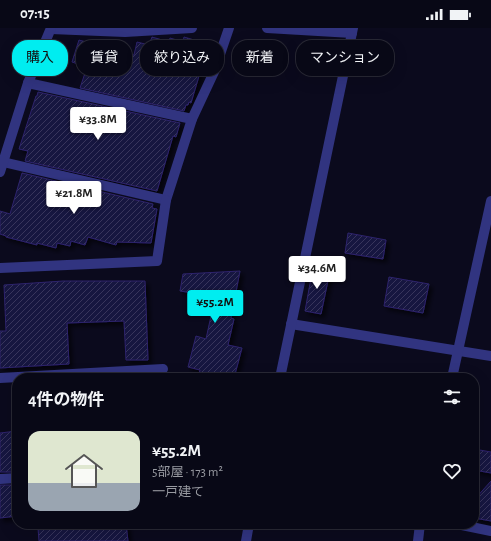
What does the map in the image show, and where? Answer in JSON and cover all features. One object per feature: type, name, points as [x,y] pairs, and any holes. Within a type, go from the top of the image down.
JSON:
[{"type":"street","points":[[166,200],[1,167],[28,82],[51,29],[125,32],[192,28]]},
{"type":"street","points":[[0,268],[157,261],[166,200],[192,119],[214,72],[229,28]]},
{"type":"street","points":[[267,28],[352,31],[281,373]]},
{"type":"street","points":[[28,82],[192,119]]},
{"type":"street","points":[[453,373],[491,201]]},
{"type":"street","points":[[291,324],[491,356]]},
{"type":"street","points":[[91,373],[163,369]]},
{"type":"street","points":[[0,378],[12,377]]},
{"type":"street","points":[[0,479],[12,478]]},
{"type":"street","points":[[246,541],[248,529]]},
{"type":"street","points":[[418,541],[419,529]]},
{"type":"street","points":[[479,529],[491,531]]},
{"type":"building","points":[[152,37],[162,40],[151,40]]},
{"type":"building","points":[[184,37],[194,40],[183,40]]},
{"type":"building","points":[[137,42],[140,43],[140,76],[199,76],[191,103],[189,102],[188,105],[186,105],[184,111],[80,88],[84,76],[132,76],[132,55],[134,55]]},
{"type":"building","points":[[76,49],[76,63],[72,62]]},
{"type":"building","points":[[38,92],[180,123],[176,137],[173,136],[157,191],[25,161],[28,151],[19,149]]},
{"type":"building","points":[[22,173],[153,204],[152,208],[157,209],[151,243],[117,242],[116,245],[88,237],[85,245],[71,241],[70,246],[57,243],[56,248],[37,243],[37,245],[0,234],[0,211],[10,214]]},
{"type":"building","points":[[348,233],[386,240],[383,259],[345,253]]},
{"type":"building","points":[[313,267],[330,271],[321,314],[305,311]]},
{"type":"building","points":[[240,271],[231,318],[234,319],[228,345],[242,348],[235,373],[199,373],[200,370],[188,367],[196,336],[206,339],[214,302],[198,299],[199,294],[180,291],[183,274]]},
{"type":"building","points":[[389,277],[429,284],[423,313],[384,306]]},
{"type":"building","points":[[63,281],[145,281],[148,360],[126,360],[124,321],[67,323],[69,364],[0,368],[0,331],[6,331],[4,285]]},
{"type":"building","points":[[12,432],[12,472],[0,472],[0,433]]},
{"type":"building","points":[[479,450],[491,452],[491,473],[479,471]]},
{"type":"building","points":[[491,481],[491,521],[479,519],[479,494]]},
{"type":"building","points":[[0,485],[12,485],[12,517],[0,518]]},
{"type":"building","points":[[38,529],[127,529],[128,541],[39,541]]}]
